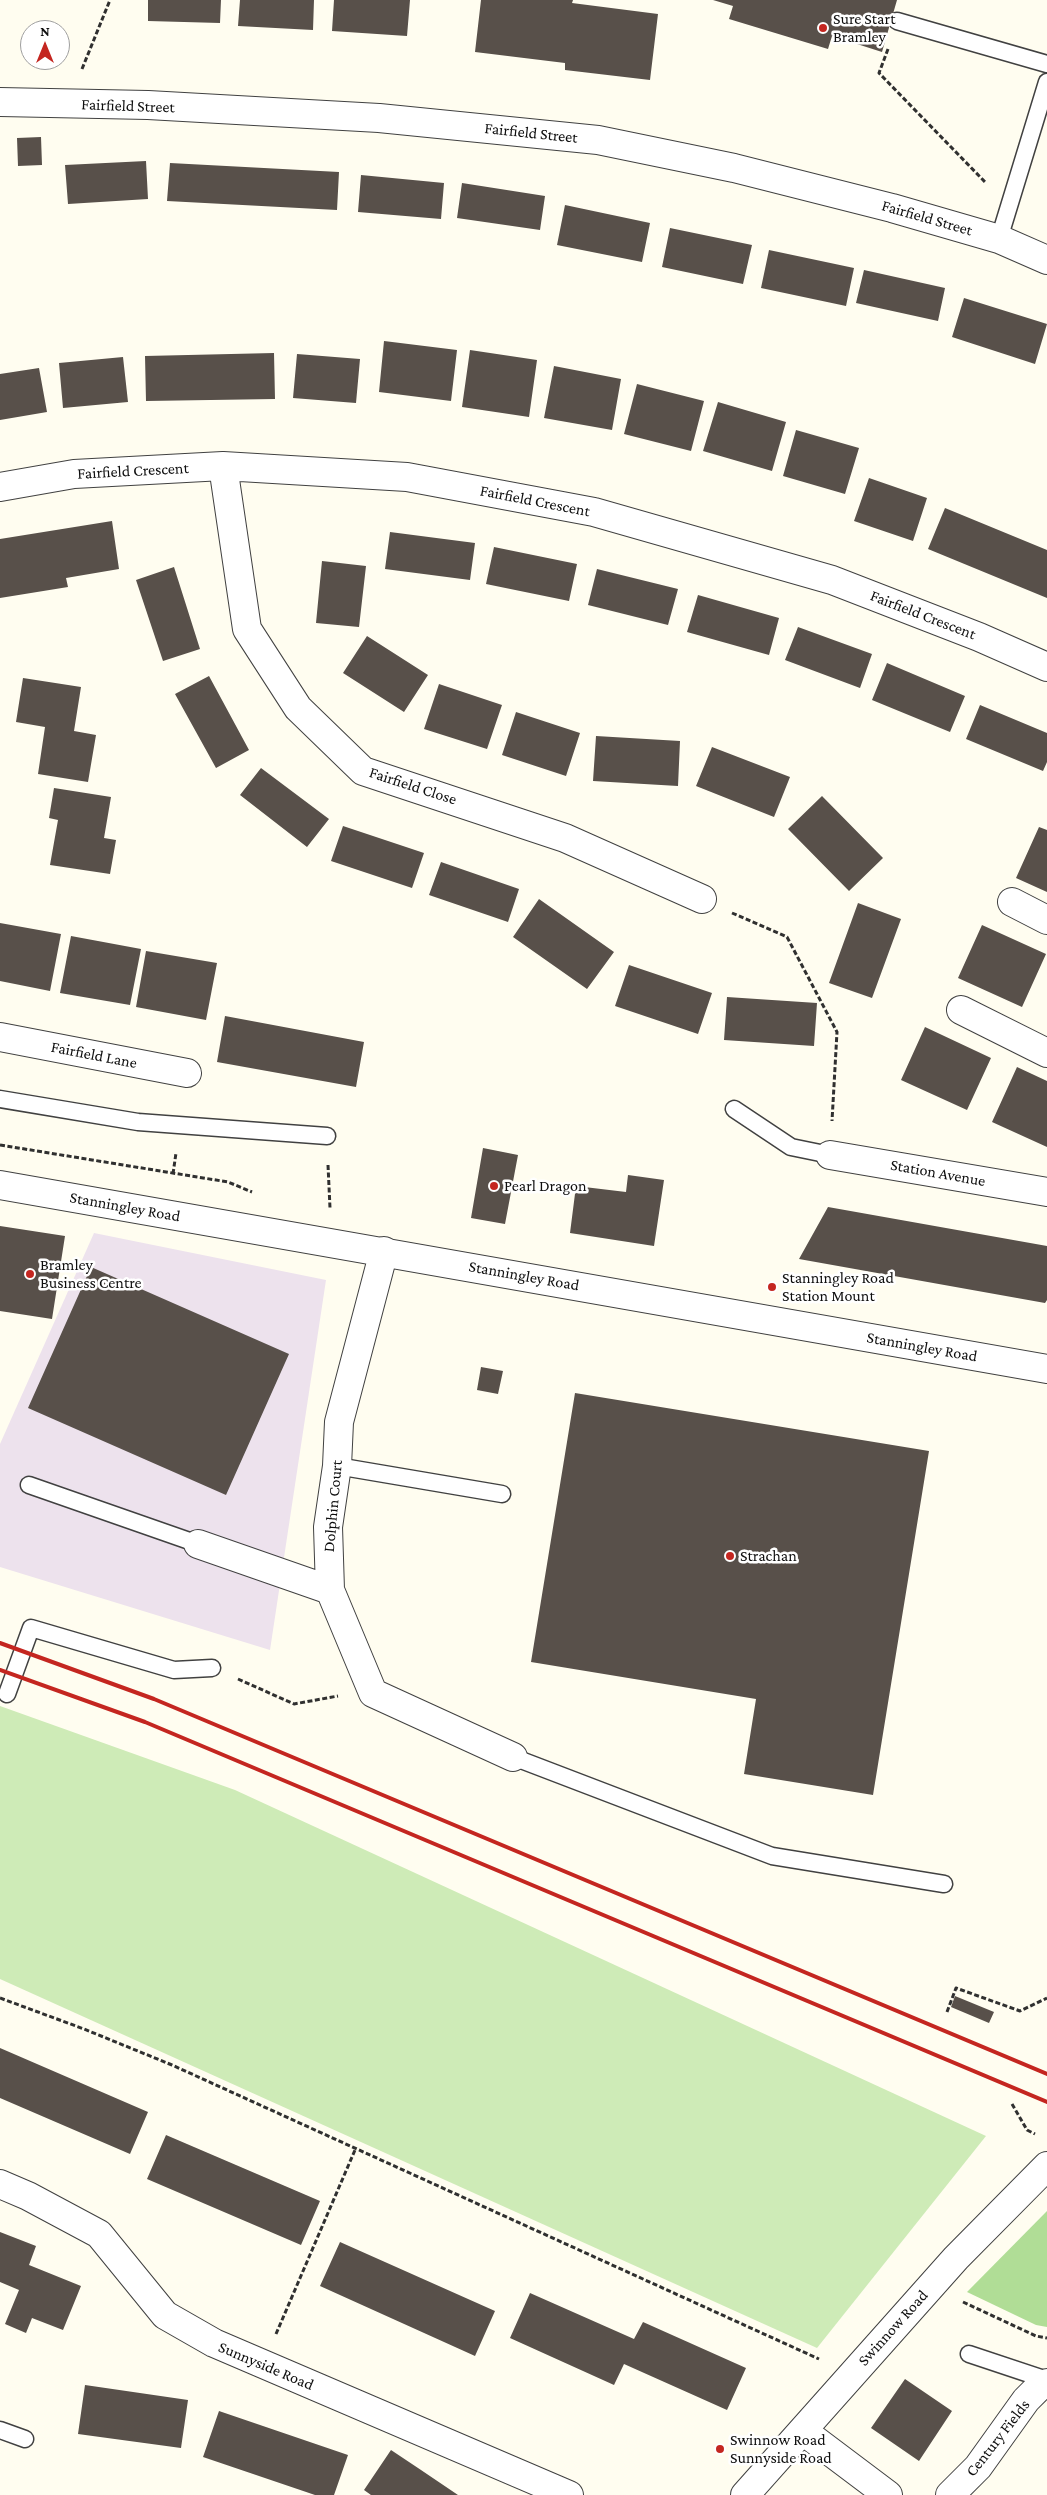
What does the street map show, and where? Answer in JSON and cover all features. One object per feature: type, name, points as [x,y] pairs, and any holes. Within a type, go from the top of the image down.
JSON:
[{"type":"street","name":"Fairfield Street","points":[[0,102],[148,105],[378,118],[598,140],[734,168],[892,208],[999,239],[1047,260]]},
{"type":"street","name":"Fairfield Crescent","points":[[0,487],[74,474],[224,466],[407,477],[594,512],[832,580],[979,637],[1047,668]]},
{"type":"street","name":"Fairfield Close","points":[[224,466],[247,629],[298,708],[363,770],[565,838],[702,899]]},
{"type":"street","points":[[1012,902],[1047,920]]},
{"type":"street","points":[[962,1010],[1047,1053]]},
{"type":"street","name":"Fairfield Lane","points":[[0,1037],[187,1073]]},
{"type":"street","name":"Station Avenue","points":[[830,1154],[1047,1192]]},
{"type":"street","name":"Stanningley Road","points":[[0,1185],[1047,1369]]},
{"type":"street","name":"Dolphin Court","points":[[384,1251],[339,1422],[337,1466],[328,1527],[330,1590],[373,1693],[513,1757]]},
{"type":"street","points":[[198,1544],[330,1590]]},
{"type":"street","name":"Swinnow Road","points":[[745,2495],[956,2258],[1047,2166]]},
{"type":"street","name":"Sunnyside Road","points":[[0,2184],[28,2196],[99,2234],[165,2315],[214,2343],[569,2495]]},
{"type":"street","name":"Century Fields","points":[[950,2495],[978,2466],[1026,2400],[1047,2382]]},
{"type":"street","points":[[803,2431],[888,2495]]},
{"type":"lane","points":[[897,21],[1047,64]]},
{"type":"lane","points":[[999,239],[1047,82]]},
{"type":"lane","points":[[0,1099],[138,1122],[327,1136]]},
{"type":"lane","points":[[734,1109],[791,1147],[830,1154]]},
{"type":"lane","points":[[337,1466],[502,1494]]},
{"type":"lane","points":[[29,1485],[198,1544]]},
{"type":"lane","points":[[7,1694],[31,1628],[174,1670],[212,1668]]},
{"type":"lane","points":[[513,1757],[772,1856],[944,1884]]},
{"type":"lane","points":[[970,2354],[1047,2382]]},
{"type":"lane","points":[[0,2430],[25,2440]]},
{"type":"path","points":[[67,104],[110,0]]},
{"type":"path","points":[[897,21],[879,73],[986,183],[999,239]]},
{"type":"path","points":[[702,899],[786,937],[836,1032],[830,1154]]},
{"type":"path","points":[[327,1136],[331,1242]]},
{"type":"path","points":[[212,1668],[294,1704],[340,1695],[369,1684]]},
{"type":"path","points":[[947,2012],[956,1988],[1020,2011],[1047,1998]]},
{"type":"path","points":[[0,1998],[84,2029],[172,2065],[355,2150],[818,2359],[850,2378]]},
{"type":"path","points":[[1012,2104],[1027,2130],[1040,2136]]},
{"type":"path","points":[[263,2364],[355,2150]]},
{"type":"path","points":[[958,2300],[1036,2336],[1047,2338]]},
{"type":"shaded area","points":[[94,1233],[326,1280],[270,1650],[0,1567],[0,1444]]},
{"type":"green space","points":[[0,1706],[235,1790],[986,2136],[817,2348],[0,1979]]},
{"type":"green space","points":[[1047,2211],[1047,2327],[1036,2325],[967,2292]]},
{"type":"building","points":[[148,0],[221,0],[220,23],[148,21]]},
{"type":"building","points":[[240,0],[314,0],[313,30],[238,26]]},
{"type":"building","points":[[334,0],[410,0],[407,36],[332,31]]},
{"type":"building","points":[[481,0],[573,0],[572,3],[658,14],[650,80],[565,70],[565,63],[475,52]]},
{"type":"building","name":"Sure Start Bramley","points":[[713,0],[897,0],[882,52],[832,36],[828,49],[729,19],[733,6]]},
{"type":"building","points":[[41,137],[42,165],[18,166],[17,138]]},
{"type":"building","points":[[146,161],[148,199],[68,204],[65,165]]},
{"type":"building","points":[[170,163],[339,172],[337,210],[167,201]]},
{"type":"building","points":[[361,175],[444,183],[441,219],[358,212]]},
{"type":"building","points":[[462,183],[545,196],[540,230],[457,218]]},
{"type":"building","points":[[565,205],[650,223],[642,262],[557,245]]},
{"type":"building","points":[[670,228],[752,245],[743,284],[662,267]]},
{"type":"building","points":[[769,250],[854,268],[846,306],[761,288]]},
{"type":"building","points":[[864,270],[945,288],[938,321],[856,303]]},
{"type":"building","points":[[964,298],[1047,324],[1035,364],[952,337]]},
{"type":"building","points":[[384,341],[457,350],[451,401],[379,392]]},
{"type":"building","points":[[470,350],[537,360],[529,417],[462,407]]},
{"type":"building","points":[[274,353],[275,399],[146,401],[145,356]]},
{"type":"building","points":[[297,354],[360,359],[356,403],[293,398]]},
{"type":"building","points":[[123,357],[128,402],[63,408],[59,363]]},
{"type":"building","points":[[554,366],[621,379],[612,430],[544,418]]},
{"type":"building","points":[[39,368],[47,412],[0,420],[0,374]]},
{"type":"building","points":[[637,384],[704,401],[691,451],[624,434]]},
{"type":"building","points":[[718,402],[786,422],[772,471],[703,451]]},
{"type":"building","points":[[796,430],[859,448],[845,494],[783,476]]},
{"type":"building","points":[[869,478],[927,498],[913,541],[854,521]]},
{"type":"building","points":[[945,508],[1047,550],[1047,598],[928,549]]},
{"type":"building","points":[[112,521],[119,569],[66,578],[68,587],[0,598],[0,539]]},
{"type":"building","points":[[390,532],[475,543],[470,580],[385,569]]},
{"type":"building","points":[[494,547],[577,564],[569,601],[486,584]]},
{"type":"building","points":[[322,561],[366,566],[359,627],[316,623]]},
{"type":"building","points":[[174,567],[200,649],[163,661],[136,580]]},
{"type":"building","points":[[597,569],[678,589],[668,625],[588,605]]},
{"type":"building","points":[[698,595],[779,618],[769,655],[687,632]]},
{"type":"building","points":[[798,627],[872,654],[860,688],[785,660]]},
{"type":"building","points":[[367,636],[428,675],[404,712],[343,673]]},
{"type":"building","points":[[887,663],[965,696],[950,732],[872,700]]},
{"type":"building","points":[[209,676],[249,750],[216,768],[175,694]]},
{"type":"building","points":[[23,678],[81,687],[74,731],[96,735],[88,782],[38,774],[45,727],[16,722]]},
{"type":"building","points":[[439,684],[502,705],[487,749],[424,729]]},
{"type":"building","points":[[980,705],[1047,733],[1047,762],[1043,771],[966,739]]},
{"type":"building","points":[[516,712],[580,733],[566,776],[502,755]]},
{"type":"building","points":[[596,736],[680,741],[678,786],[593,781]]},
{"type":"building","points":[[712,747],[790,777],[774,817],[696,786]]},
{"type":"building","points":[[261,768],[329,819],[307,847],[240,795]]},
{"type":"building","points":[[54,788],[111,797],[104,838],[116,840],[110,874],[50,865],[58,820],[49,818]]},
{"type":"building","points":[[822,796],[883,858],[849,891],[788,829]]},
{"type":"building","points":[[343,826],[424,853],[412,888],[331,861]]},
{"type":"building","points":[[1039,827],[1047,830],[1047,892],[1016,878]]},
{"type":"building","points":[[441,862],[519,889],[508,922],[429,895]]},
{"type":"building","points":[[539,899],[614,952],[587,989],[513,937]]},
{"type":"building","points":[[858,903],[901,919],[872,998],[829,983]]},
{"type":"building","points":[[0,923],[61,934],[50,991],[0,981]]},
{"type":"building","points":[[982,925],[1046,954],[1022,1007],[958,978]]},
{"type":"building","points":[[71,936],[141,949],[130,1005],[60,993]]},
{"type":"building","points":[[146,951],[217,963],[206,1020],[136,1007]]},
{"type":"building","points":[[629,965],[712,993],[698,1034],[615,1006]]},
{"type":"building","points":[[727,997],[817,1003],[814,1046],[724,1040]]},
{"type":"building","points":[[225,1016],[364,1042],[356,1087],[217,1062]]},
{"type":"building","points":[[925,1027],[991,1058],[967,1110],[901,1080]]},
{"type":"building","points":[[1017,1067],[1047,1081],[1047,1147],[992,1122]]},
{"type":"building","name":"Pearl Dragon","points":[[483,1148],[518,1155],[505,1224],[471,1218]]},
{"type":"building","points":[[628,1175],[664,1180],[654,1246],[570,1233],[576,1186],[626,1192]]},
{"type":"building","points":[[828,1207],[1047,1246],[1047,1300],[1045,1303],[799,1259]]},
{"type":"building","name":"Bramley Business Centre","points":[[0,1226],[65,1236],[52,1319],[0,1311]]},
{"type":"building","points":[[91,1267],[289,1354],[226,1495],[28,1408]]},
{"type":"building","points":[[481,1367],[503,1371],[498,1394],[477,1390]]},
{"type":"building","name":"Strachan","points":[[575,1393],[929,1451],[873,1795],[744,1774],[756,1699],[531,1662]]},
{"type":"building","points":[[955,1996],[994,2012],[989,2023],[951,2007]]},
{"type":"building","points":[[0,2048],[148,2112],[130,2154],[0,2098]]},
{"type":"building","points":[[166,2135],[320,2201],[301,2245],[147,2179]]},
{"type":"building","points":[[0,2232],[36,2246],[29,2265],[81,2286],[63,2330],[32,2318],[26,2333],[5,2324],[19,2290],[0,2282]]},
{"type":"building","points":[[340,2242],[495,2311],[475,2356],[320,2286]]},
{"type":"building","points":[[530,2293],[634,2339],[643,2322],[746,2368],[727,2410],[624,2364],[614,2385],[510,2338]]},
{"type":"building","points":[[905,2379],[952,2411],[919,2461],[871,2428]]},
{"type":"building","points":[[85,2385],[188,2400],[181,2448],[78,2434]]},
{"type":"building","points":[[219,2411],[348,2455],[334,2495],[315,2495],[203,2457]]},
{"type":"building","points":[[391,2450],[458,2495],[371,2495],[364,2490]]},
{"type":"railway","points":[[0,1643],[154,1699],[1047,2074]]},
{"type":"railway","points":[[0,1670],[145,1722],[1047,2102]]},
{"type":"place","name":"Sure Start Bramley","points":[[823,28]]},
{"type":"place","name":"Pearl Dragon","points":[[494,1186]]},
{"type":"place","name":"Bramley Business Centre","points":[[30,1274]]},
{"type":"place","name":"Stanningley Road Station Mount","points":[[772,1287]]},
{"type":"place","name":"Strachan","points":[[730,1556]]},
{"type":"place","name":"Swinnow Road Sunnyside Road","points":[[720,2449]]}]
